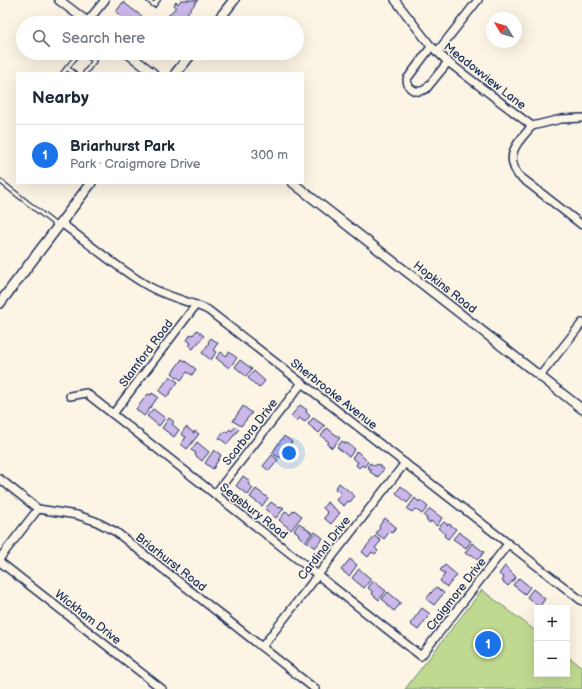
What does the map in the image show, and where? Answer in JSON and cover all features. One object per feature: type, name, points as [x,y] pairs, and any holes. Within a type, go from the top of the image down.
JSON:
[{"type":"main road","points":[[221,16],[234,0]]},
{"type":"main road","points":[[177,72],[186,60]]},
{"type":"main road","points":[[0,303],[90,184]]},
{"type":"street","points":[[59,0],[80,16]]},
{"type":"street","points":[[93,16],[105,0]]},
{"type":"street","name":"Meadowview Lane","points":[[395,0],[431,47],[448,62],[532,126]]},
{"type":"street","points":[[437,52],[478,0]]},
{"type":"street","points":[[431,47],[407,79],[407,84],[410,89],[421,92],[426,89],[448,62]]},
{"type":"street","points":[[136,60],[151,72]]},
{"type":"street","points":[[582,118],[561,119],[532,126],[518,141],[514,148],[512,158],[518,175],[582,225]]},
{"type":"street","name":"Hopkins Road","points":[[294,184],[582,409]]},
{"type":"street","name":"Sherbrooke Avenue","points":[[60,225],[149,286],[176,299],[208,310],[582,601]]},
{"type":"street","name":"Stamford Road","points":[[113,414],[196,306]]},
{"type":"street","points":[[540,376],[582,323]]},
{"type":"street","name":"Scarbora Drive","points":[[215,494],[302,383]]},
{"type":"street","name":"Segsbury Road","points":[[70,396],[86,393],[420,656]]},
{"type":"street","name":"Cardinal Drive","points":[[262,647],[404,463]]},
{"type":"street","name":"Briarhurst Road","points":[[0,479],[38,509],[77,515],[95,521],[116,532],[315,689]]},
{"type":"street","points":[[0,558],[38,509]]},
{"type":"street","name":"Craigmore Drive","points":[[420,656],[508,544]]},
{"type":"street","name":"Wickham Drive","points":[[0,562],[162,689]]},
{"type":"lane","points":[[148,0],[154,5],[158,0]]},
{"type":"lane","points":[[64,72],[73,60]]},
{"type":"lane","points":[[86,72],[94,61],[93,60]]},
{"type":"lane","points":[[67,68],[73,72]]},
{"type":"lane","points":[[0,182],[60,225]]},
{"type":"green space","points":[[482,590],[534,630],[534,677],[570,677],[570,658],[582,667],[582,689],[405,689]]},
{"type":"building","points":[[181,0],[198,0],[185,16],[168,16],[176,7],[174,5],[176,2],[178,4]]},
{"type":"building","points":[[123,2],[141,16],[121,16],[116,12]]},
{"type":"building","points":[[197,330],[204,336],[193,349],[189,346],[191,343],[187,340],[191,334],[193,335]]},
{"type":"building","points":[[211,338],[218,343],[213,350],[216,352],[211,360],[202,353]]},
{"type":"building","points":[[221,352],[226,356],[229,352],[237,358],[229,368],[216,358]]},
{"type":"building","points":[[182,359],[196,369],[192,375],[187,372],[181,380],[172,373]]},
{"type":"building","points":[[240,360],[252,369],[246,376],[235,367]]},
{"type":"building","points":[[254,371],[265,381],[259,388],[248,378]]},
{"type":"building","points":[[170,376],[178,382],[167,397],[159,391]]},
{"type":"building","points":[[152,393],[158,397],[144,416],[136,409],[148,394],[151,395]]},
{"type":"building","points":[[300,405],[307,410],[306,412],[310,416],[305,422],[299,418],[297,421],[291,416]]},
{"type":"building","points":[[243,406],[252,413],[241,426],[233,421]]},
{"type":"building","points":[[153,409],[165,418],[159,426],[147,416]]},
{"type":"building","points":[[169,418],[174,422],[172,424],[179,430],[174,437],[162,428]]},
{"type":"building","points":[[313,418],[325,426],[319,433],[308,424]]},
{"type":"building","points":[[236,426],[239,429],[227,444],[219,438],[225,431],[227,432],[230,429],[232,431]]},
{"type":"building","points":[[186,427],[194,433],[195,431],[199,434],[187,449],[181,444],[186,437],[181,434]]},
{"type":"building","points":[[327,428],[340,438],[332,448],[327,444],[329,442],[321,436]]},
{"type":"building","points":[[284,436],[292,442],[280,458],[272,453]]},
{"type":"building","points":[[342,441],[355,449],[349,457],[337,447]]},
{"type":"building","points":[[197,442],[209,452],[202,461],[195,455],[196,453],[191,450]]},
{"type":"building","points":[[214,450],[221,455],[213,469],[205,463]]},
{"type":"building","points":[[357,451],[368,462],[364,467],[362,465],[359,468],[356,465],[358,462],[352,458]]},
{"type":"building","points":[[272,455],[278,460],[269,471],[263,466]]},
{"type":"building","points":[[370,463],[375,466],[377,464],[384,469],[378,477],[370,472],[371,470],[367,467]]},
{"type":"building","points":[[243,476],[250,481],[248,484],[253,488],[248,495],[236,486]]},
{"type":"building","points":[[339,483],[355,496],[344,506],[336,500],[341,493],[335,489]]},
{"type":"building","points":[[401,486],[413,496],[407,503],[396,493]]},
{"type":"building","points":[[256,489],[268,498],[262,506],[250,497]]},
{"type":"building","points":[[415,498],[419,502],[420,500],[428,507],[422,514],[415,509],[412,512],[407,509]]},
{"type":"building","points":[[271,502],[279,508],[281,506],[284,508],[276,518],[265,509]]},
{"type":"building","points":[[327,502],[340,513],[331,524],[324,518],[328,513],[323,508]]},
{"type":"building","points":[[430,509],[442,518],[437,526],[431,521],[430,523],[426,520],[427,518],[424,516]]},
{"type":"building","points":[[294,510],[302,516],[291,530],[279,520],[286,511],[290,515]]},
{"type":"building","points":[[385,518],[397,528],[392,533],[390,531],[384,539],[376,533]]},
{"type":"building","points":[[444,522],[456,529],[448,539],[438,528]]},
{"type":"building","points":[[299,523],[312,533],[305,542],[294,530]]},
{"type":"building","points":[[315,532],[323,538],[315,548],[307,542]]},
{"type":"building","points":[[459,532],[471,541],[466,548],[453,539]]},
{"type":"building","points":[[375,536],[381,541],[375,548],[378,551],[375,554],[372,552],[368,557],[362,552]]},
{"type":"building","points":[[472,543],[484,552],[478,560],[471,554],[470,556],[465,553]]},
{"type":"building","points":[[350,559],[357,565],[349,576],[341,570]]},
{"type":"building","points":[[445,565],[457,575],[447,587],[440,581],[445,574],[440,570]]},
{"type":"building","points":[[505,566],[516,577],[508,586],[502,581],[504,578],[499,574]]},
{"type":"building","points":[[359,569],[371,579],[364,588],[352,578]]},
{"type":"building","points":[[519,578],[530,587],[525,594],[513,585]]},
{"type":"building","points":[[373,581],[386,591],[379,600],[368,588]]},
{"type":"building","points":[[436,587],[444,593],[434,605],[426,599]]},
{"type":"building","points":[[533,589],[545,599],[540,605],[537,605],[527,597]]},
{"type":"building","points":[[388,592],[401,603],[394,611],[382,599]]},
{"type":"building","points":[[422,608],[430,614],[418,630],[410,624]]},
{"type":"place","name":"Briarhurst Park","points":[[488,644]]}]
